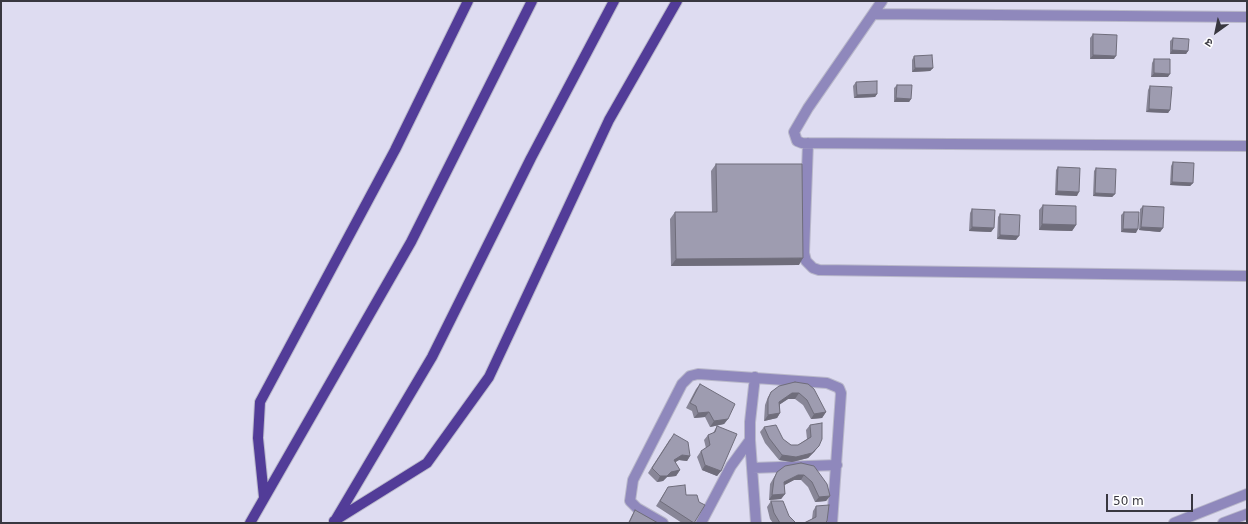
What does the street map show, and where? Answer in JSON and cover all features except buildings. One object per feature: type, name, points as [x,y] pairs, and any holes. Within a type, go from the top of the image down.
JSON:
[{"type":"main road","points":[[264,497],[258,438],[260,402],[395,150],[468,1]]},
{"type":"main road","points":[[250,523],[411,242],[532,1]]},
{"type":"main road","points":[[334,522],[432,357],[531,158],[614,1]]},
{"type":"main road","points":[[334,522],[427,463],[489,377],[609,120],[677,1]]},
{"type":"street","points":[[882,1],[808,108],[794,132],[797,141],[808,143],[1247,146]]},
{"type":"street","points":[[874,14],[1247,17]]},
{"type":"street","points":[[808,143],[804,253],[806,261],[813,268],[819,270],[1247,276]]},
{"type":"street","points":[[663,523],[632,504],[630,501],[630,496],[636,473],[682,384],[690,376],[698,374],[827,383],[839,388],[841,394],[832,523]]},
{"type":"street","points":[[755,377],[750,422],[750,440],[756,523]]},
{"type":"street","points":[[701,523],[731,466],[750,440]]},
{"type":"street","points":[[752,468],[837,465]]},
{"type":"street","points":[[1174,523],[1247,494]]},
{"type":"street","points":[[1223,523],[1247,514]]}]
